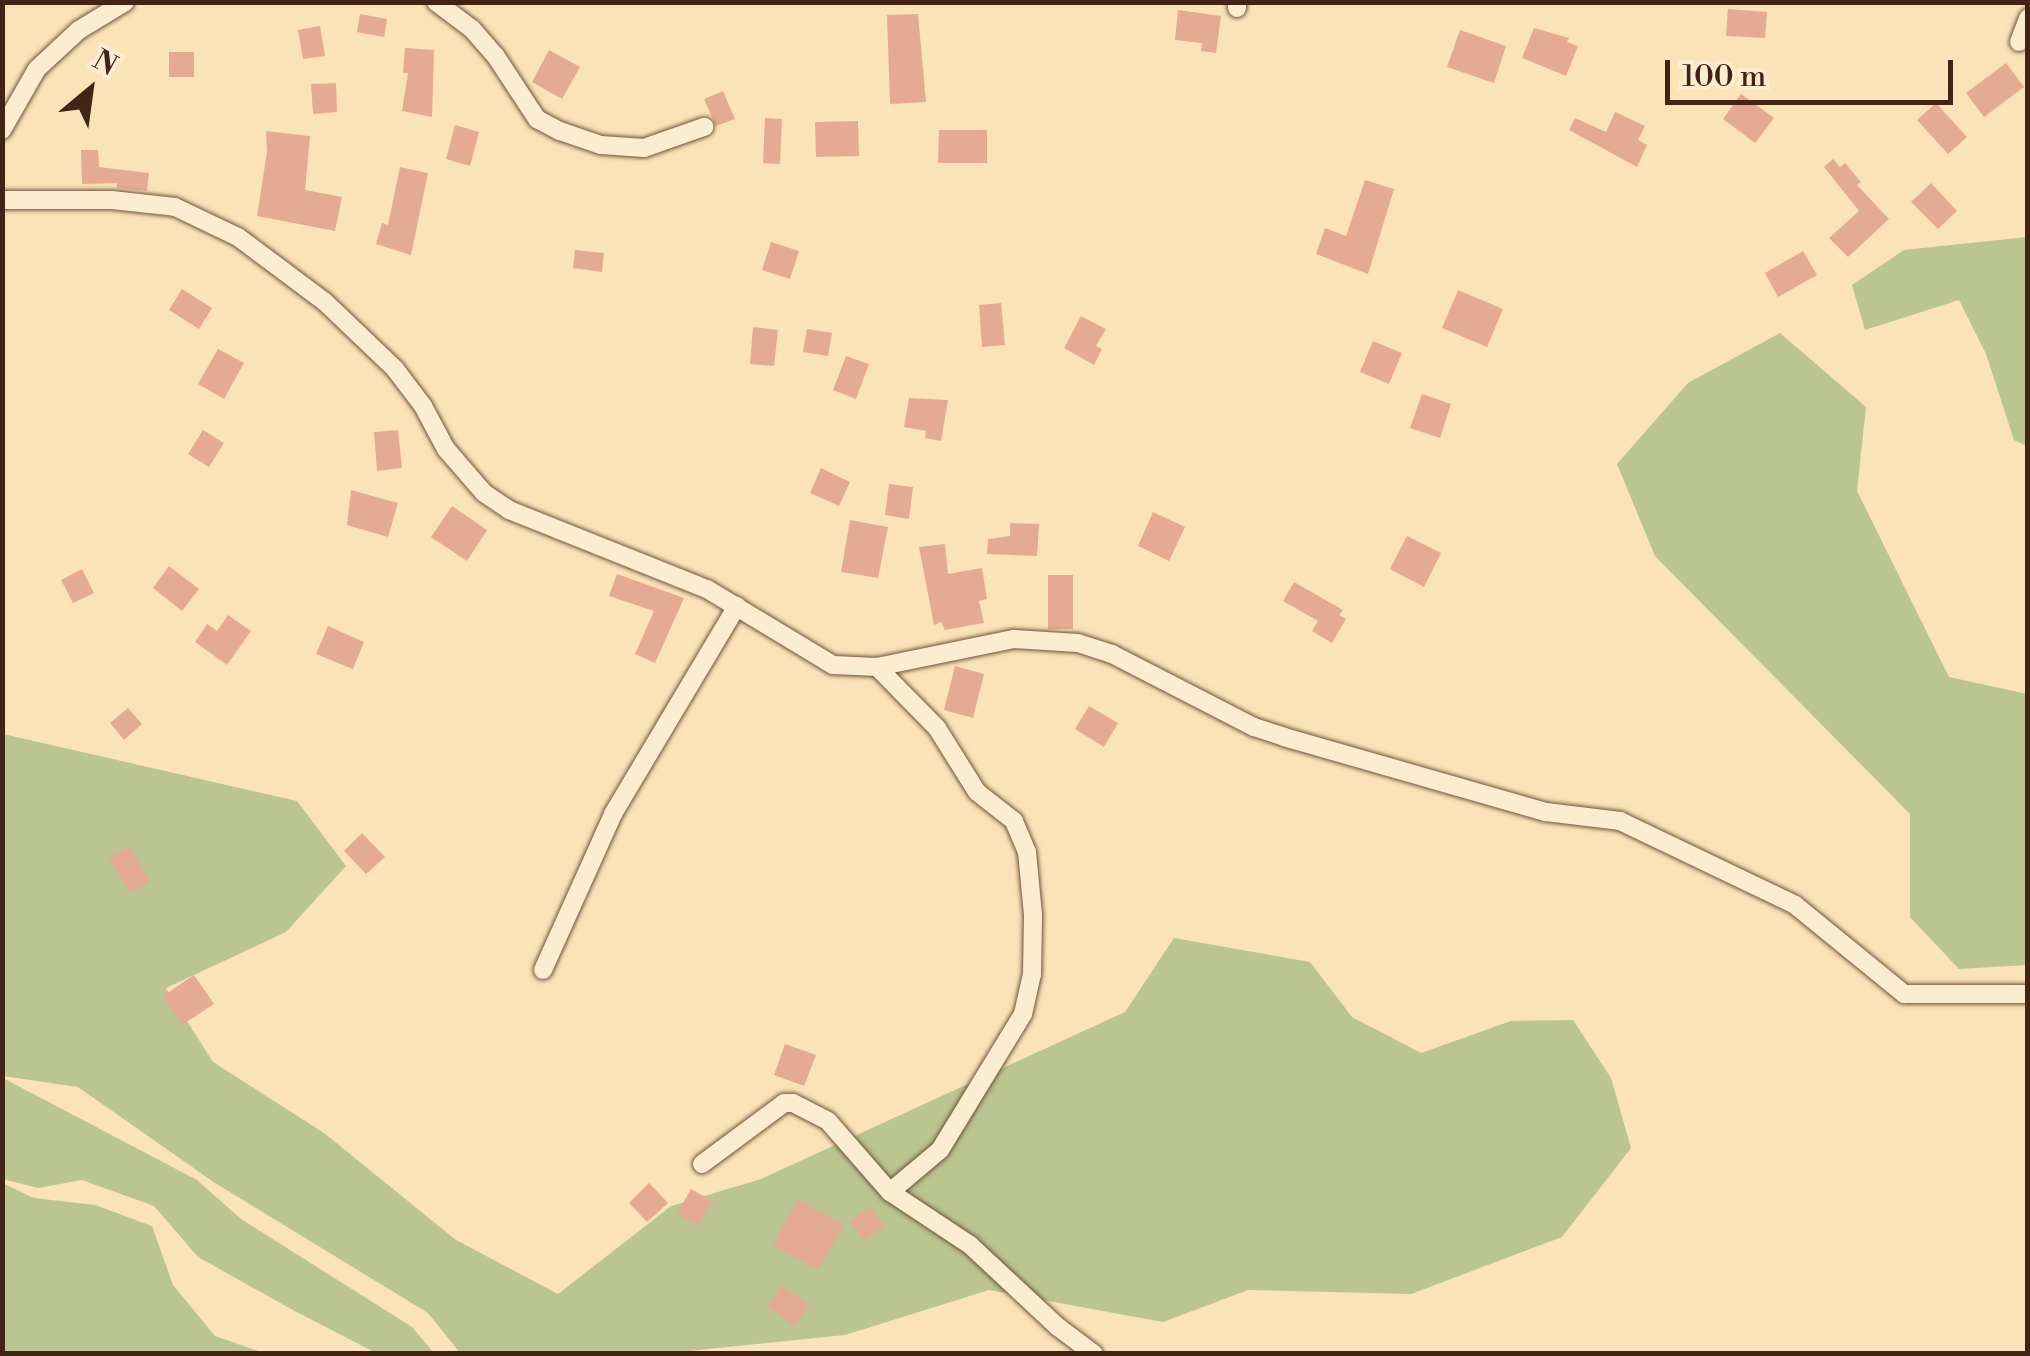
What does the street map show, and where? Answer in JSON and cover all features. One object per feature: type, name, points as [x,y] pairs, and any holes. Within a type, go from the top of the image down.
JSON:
[{"type":"street","points":[[2,130],[37,69],[79,30],[125,2]]},
{"type":"street","points":[[436,2],[472,29],[495,55],[537,119],[560,131],[601,145],[644,148],[704,127]]},
{"type":"street","points":[[2019,42],[2028,18]]},
{"type":"street","points":[[2,200],[112,200],[175,207],[238,237],[325,302],[395,369],[423,406],[446,449],[484,493],[509,510],[707,589],[833,666],[878,667],[1014,639],[1078,643],[1112,654],[1254,727],[1546,812],[1620,821],[1795,905],[1904,994],[2028,994]]},
{"type":"street","points":[[543,970],[614,814],[737,606]]},
{"type":"street","points":[[878,667],[937,728],[977,792],[1014,821],[1028,852],[1034,915],[1032,974],[1014,1032],[940,1150],[890,1192]]},
{"type":"street","points":[[702,1164],[784,1104],[792,1103],[828,1121],[890,1192],[970,1244],[1058,1327],[1094,1354]]},
{"type":"green space","points":[[2028,237],[2027,446],[2014,440],[1986,354],[1959,300],[1865,330],[1852,285],[1904,250]]},
{"type":"green space","points":[[1780,333],[1866,407],[1857,491],[1949,677],[2027,694],[2027,965],[1959,969],[1910,917],[1910,814],[1655,556],[1617,464],[1688,383]]},
{"type":"green space","points":[[3,734],[297,801],[346,866],[286,932],[166,988],[213,1062],[324,1133],[456,1240],[558,1294],[671,1206],[761,1179],[1125,1012],[1174,938],[1310,962],[1352,1017],[1421,1053],[1511,1021],[1573,1020],[1611,1078],[1631,1148],[1562,1237],[1411,1294],[1248,1290],[1163,1322],[989,1290],[845,1335],[669,1353],[461,1354],[428,1313],[215,1183],[78,1087],[3,1076]]},
{"type":"green space","points":[[3,1078],[197,1180],[241,1219],[412,1327],[434,1353],[376,1353],[291,1309],[198,1257],[154,1206],[82,1180],[38,1188],[3,1179]]},
{"type":"green space","points":[[2,1183],[34,1198],[95,1205],[152,1226],[173,1285],[215,1336],[264,1353],[3,1353]]},
{"type":"building","points":[[1728,9],[1767,12],[1765,38],[1726,36]]},
{"type":"building","points":[[1178,10],[1221,16],[1216,53],[1201,51],[1202,43],[1175,40]]},
{"type":"building","points":[[360,14],[387,19],[384,37],[357,32]]},
{"type":"building","points":[[918,14],[926,102],[890,104],[887,15]]},
{"type":"building","points":[[320,26],[325,56],[303,59],[298,30]]},
{"type":"building","points":[[1534,28],[1569,38],[1567,42],[1578,46],[1566,76],[1522,58]]},
{"type":"building","points":[[1460,30],[1506,46],[1494,83],[1447,67]]},
{"type":"building","points":[[405,48],[434,50],[432,117],[402,111],[408,73],[403,73]]},
{"type":"building","points":[[549,50],[580,67],[562,99],[532,82]]},
{"type":"building","points":[[169,52],[194,52],[194,77],[169,77]]},
{"type":"building","points":[[2006,63],[2024,87],[1984,117],[1966,93]]},
{"type":"building","points":[[336,83],[337,112],[313,114],[311,84]]},
{"type":"building","points":[[723,91],[735,119],[716,126],[704,99]]},
{"type":"building","points":[[1741,94],[1774,118],[1755,143],[1723,119]]},
{"type":"building","points":[[1936,103],[1967,137],[1948,154],[1917,120]]},
{"type":"building","points":[[1615,112],[1645,126],[1638,140],[1647,145],[1637,167],[1569,130],[1575,118],[1606,132]]},
{"type":"building","points":[[765,118],[782,119],[780,164],[763,163]]},
{"type":"building","points":[[858,121],[859,156],[816,157],[815,122]]},
{"type":"building","points":[[455,125],[479,132],[470,166],[446,159]]},
{"type":"building","points":[[939,130],[987,130],[987,163],[938,163]]},
{"type":"building","points":[[266,131],[310,136],[305,190],[342,197],[335,231],[257,216],[267,152]]},
{"type":"building","points":[[81,150],[98,150],[99,167],[149,173],[147,191],[117,188],[117,183],[82,184]]},
{"type":"building","points":[[1833,159],[1840,167],[1845,163],[1861,182],[1857,185],[1889,219],[1848,257],[1829,238],[1859,211],[1824,167]]},
{"type":"building","points":[[400,167],[428,173],[411,255],[376,244],[382,223],[388,225]]},
{"type":"building","points":[[1365,180],[1394,189],[1368,274],[1316,254],[1325,228],[1346,236]]},
{"type":"building","points":[[1931,183],[1957,211],[1938,229],[1911,202]]},
{"type":"building","points":[[771,242],[799,251],[790,279],[762,270]]},
{"type":"building","points":[[575,250],[604,253],[602,272],[573,268]]},
{"type":"building","points":[[1803,251],[1817,275],[1778,297],[1765,273]]},
{"type":"building","points":[[182,289],[212,308],[199,329],[169,310]]},
{"type":"building","points":[[1458,290],[1503,309],[1487,347],[1442,328]]},
{"type":"building","points":[[1001,303],[1005,345],[982,347],[979,305]]},
{"type":"building","points":[[1081,316],[1106,329],[1096,346],[1102,349],[1094,365],[1064,348]]},
{"type":"building","points":[[753,327],[778,330],[774,366],[750,364]]},
{"type":"building","points":[[807,329],[832,333],[828,356],[803,352]]},
{"type":"building","points":[[1373,341],[1402,353],[1389,384],[1360,372]]},
{"type":"building","points":[[218,349],[244,363],[224,399],[198,384]]},
{"type":"building","points":[[846,356],[869,364],[856,399],[833,390]]},
{"type":"building","points":[[1422,394],[1451,404],[1440,438],[1410,428]]},
{"type":"building","points":[[909,398],[948,400],[941,441],[925,438],[926,431],[904,427]]},
{"type":"building","points":[[203,430],[224,443],[209,467],[188,454]]},
{"type":"building","points":[[398,430],[402,468],[377,471],[374,432]]},
{"type":"building","points":[[821,468],[850,482],[839,506],[810,493]]},
{"type":"building","points":[[889,484],[913,487],[909,519],[885,515]]},
{"type":"building","points":[[351,490],[398,503],[388,537],[347,525]]},
{"type":"building","points":[[452,506],[487,530],[467,561],[431,537]]},
{"type":"building","points":[[1153,512],[1185,527],[1169,561],[1138,546]]},
{"type":"building","points":[[850,520],[888,527],[878,578],[841,572]]},
{"type":"building","points":[[1010,523],[1039,524],[1037,556],[987,554],[988,539],[1010,536]]},
{"type":"building","points":[[1407,536],[1441,553],[1424,587],[1390,569]]},
{"type":"building","points":[[945,544],[948,574],[982,568],[987,599],[979,601],[984,623],[945,630],[941,622],[934,625],[919,547]]},
{"type":"building","points":[[169,566],[199,589],[182,611],[153,588]]},
{"type":"building","points":[[82,569],[94,593],[73,603],[61,580]]},
{"type":"building","points":[[617,574],[684,598],[655,663],[635,654],[654,611],[609,596]]},
{"type":"building","points":[[1048,575],[1073,575],[1073,629],[1048,629]]},
{"type":"building","points":[[1294,582],[1343,610],[1339,615],[1346,619],[1332,643],[1312,631],[1318,621],[1283,601]]},
{"type":"building","points":[[228,615],[251,631],[227,665],[195,642],[207,624],[217,631]]},
{"type":"building","points":[[328,626],[364,642],[353,669],[316,654]]},
{"type":"building","points":[[955,666],[984,674],[973,718],[944,710]]},
{"type":"building","points":[[1089,706],[1118,723],[1104,747],[1075,729]]},
{"type":"building","points":[[128,708],[142,724],[124,740],[110,723]]},
{"type":"building","points":[[362,833],[385,857],[366,874],[344,851]]},
{"type":"building","points":[[129,846],[150,881],[130,893],[109,859]]},
{"type":"building","points":[[194,975],[214,1004],[182,1025],[163,996]]},
{"type":"building","points":[[785,1044],[816,1055],[804,1086],[774,1075]]},
{"type":"building","points":[[649,1183],[668,1203],[647,1222],[629,1203]]},
{"type":"building","points":[[691,1189],[712,1201],[698,1226],[677,1214]]},
{"type":"building","points":[[798,1199],[844,1225],[818,1270],[773,1245]]},
{"type":"building","points":[[870,1207],[884,1226],[864,1241],[850,1221]]},
{"type":"building","points":[[782,1285],[809,1305],[794,1326],[767,1306]]}]
